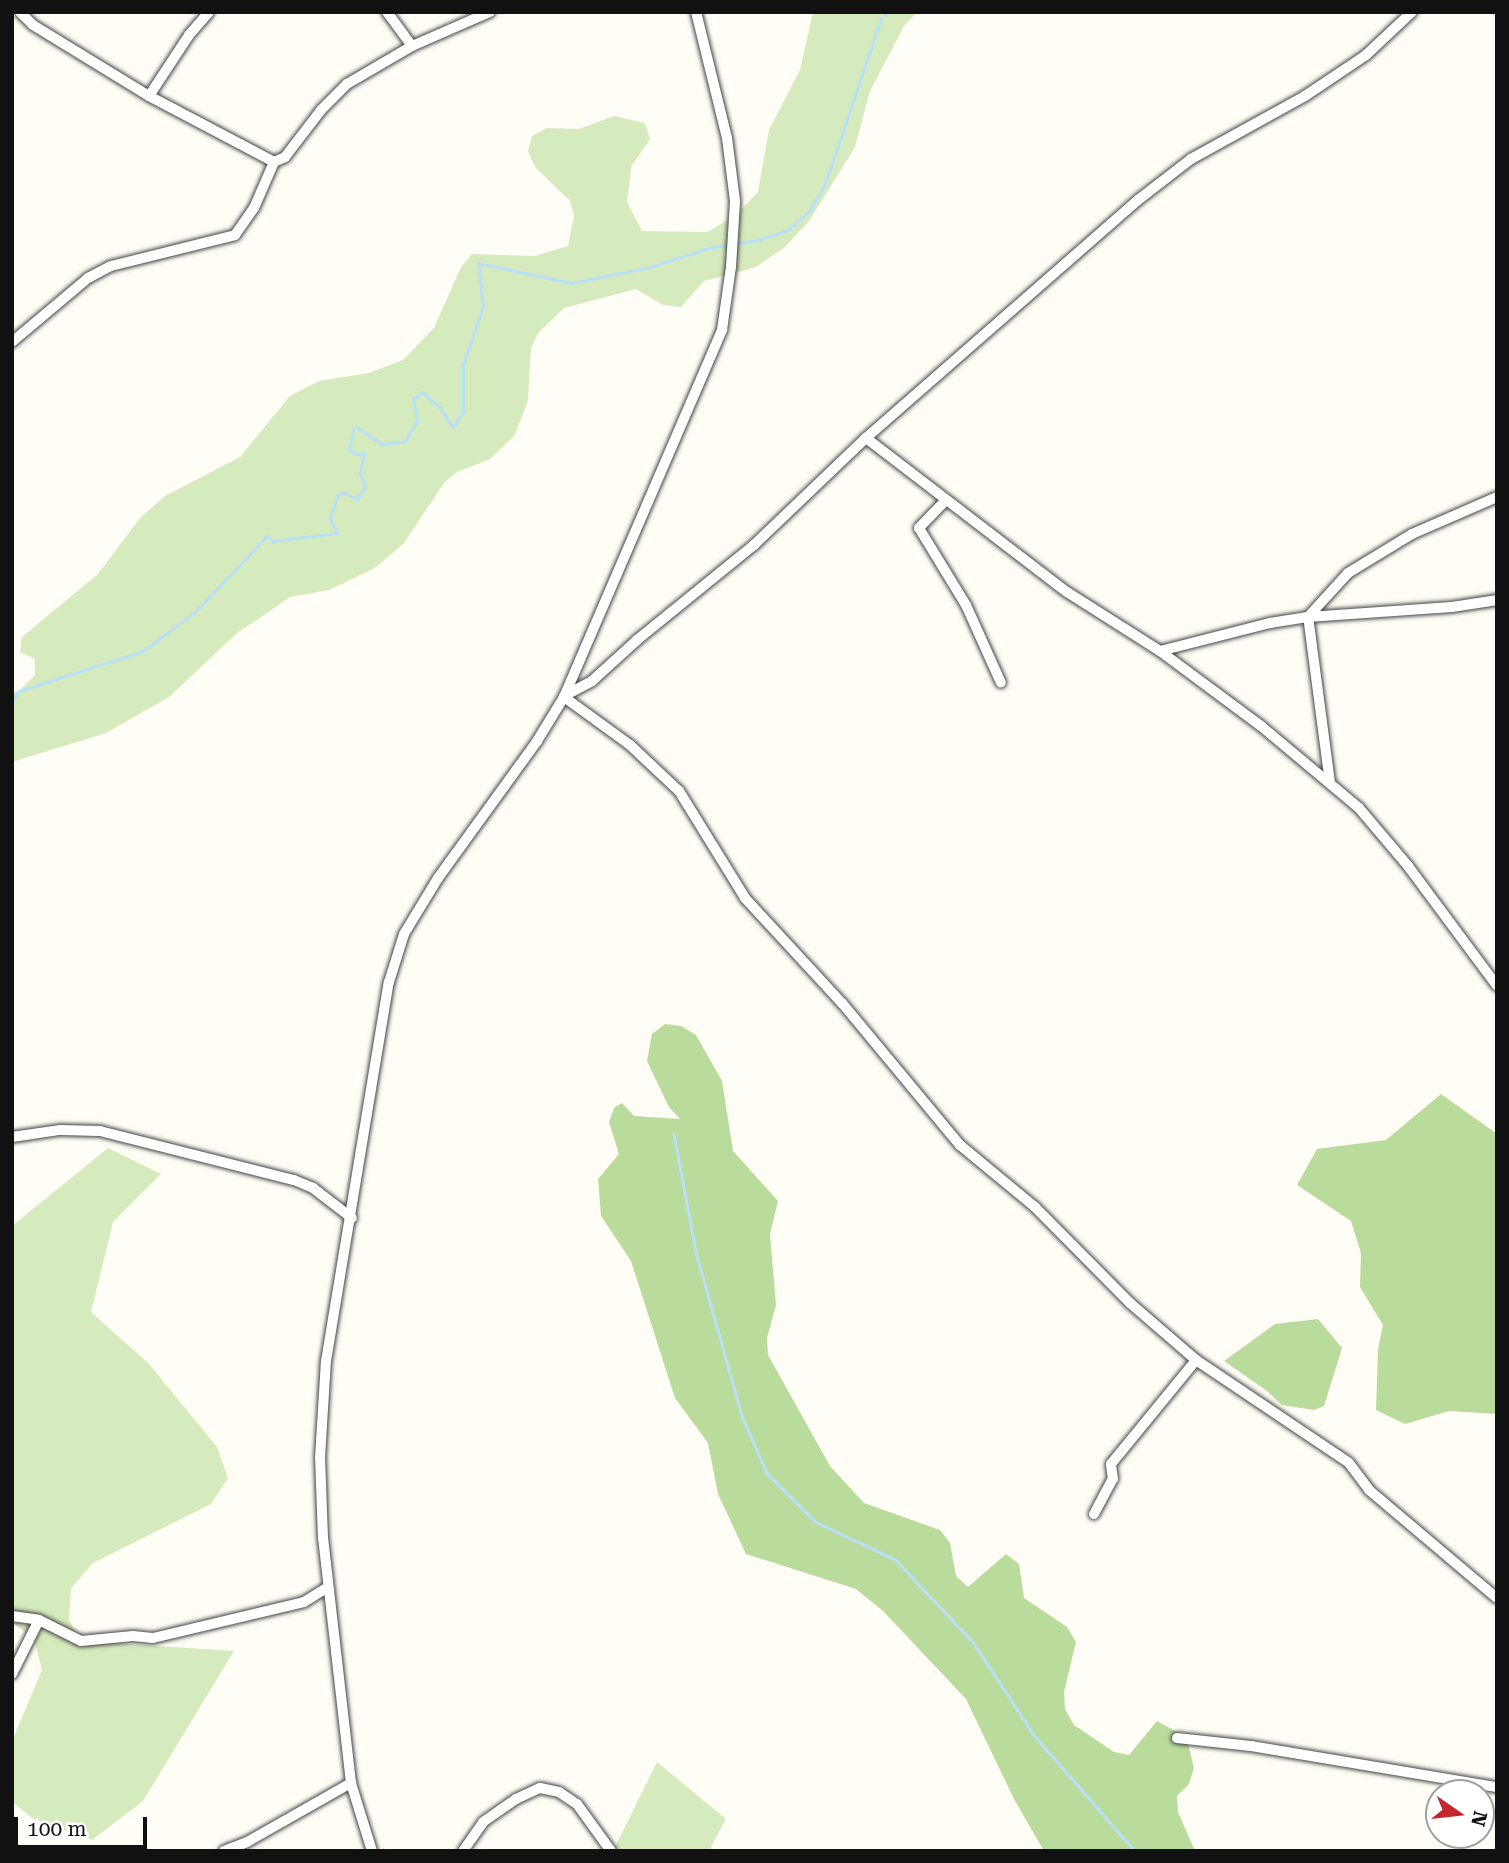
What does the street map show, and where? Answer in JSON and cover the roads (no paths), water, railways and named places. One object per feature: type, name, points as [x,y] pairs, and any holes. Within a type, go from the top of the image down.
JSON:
[{"type":"street","points":[[20,12],[33,25],[149,96],[274,162]]},
{"type":"street","points":[[149,96],[189,35],[209,12]]},
{"type":"street","points":[[387,12],[412,46]]},
{"type":"street","points":[[12,342],[89,278],[111,266],[235,235],[254,208],[274,162],[285,157],[321,110],[347,84],[412,46],[490,12]]},
{"type":"street","points":[[372,1851],[351,1783],[323,1538],[320,1458],[326,1361],[352,1218],[389,982],[404,934],[438,878],[537,741],[564,697],[722,330],[731,267],[735,201],[727,138],[696,12]]},
{"type":"street","points":[[564,697],[592,681],[636,640],[754,545],[866,438],[1138,200],[1191,159],[1305,96],[1356,62],[1412,12]]},
{"type":"street","points":[[866,438],[1066,592],[1160,651],[1261,726],[1359,808],[1400,857],[1497,986]]},
{"type":"street","points":[[1308,617],[1349,573],[1412,534],[1497,497]]},
{"type":"street","points":[[946,500],[919,528],[966,605],[1001,683]]},
{"type":"street","points":[[1160,651],[1270,623],[1308,617],[1452,607],[1497,600]]},
{"type":"street","points":[[1308,617],[1330,783]]},
{"type":"street","points":[[564,697],[630,745],[679,790],[744,898],[842,1003],[960,1145],[1035,1207],[1130,1303],[1196,1360],[1349,1463],[1369,1490],[1497,1598]]},
{"type":"street","points":[[12,1138],[60,1130],[100,1131],[294,1180],[313,1188],[352,1218]]},
{"type":"street","points":[[1094,1514],[1113,1479],[1111,1464],[1196,1360]]},
{"type":"street","points":[[12,1616],[39,1620],[81,1641],[133,1636],[153,1637],[304,1602],[328,1587]]},
{"type":"street","points":[[12,1674],[39,1620]]},
{"type":"street","points":[[1177,1738],[1264,1748],[1497,1787]]},
{"type":"street","points":[[224,1851],[247,1842],[351,1783]]},
{"type":"street","points":[[463,1851],[483,1822],[516,1799],[540,1788],[559,1792],[577,1804],[611,1851]]},
{"type":"waterway","points":[[884,15],[887,12]]},
{"type":"waterway","points":[[356,426],[382,444],[405,441],[417,421],[413,399],[422,392],[440,407],[453,427],[463,412],[463,365],[483,306],[478,263],[571,283],[650,267],[709,248],[758,240],[788,230],[810,210],[825,184],[881,19]]},
{"type":"waterway","points":[[12,703],[19,691],[143,651],[195,612],[267,536],[273,541],[337,533],[330,519],[338,495],[343,492],[357,499],[365,487],[360,474],[364,453],[357,455],[349,450],[353,429]]},
{"type":"waterway","points":[[674,1134],[696,1252],[742,1416],[767,1473],[816,1522],[896,1560],[973,1642],[1034,1735],[1135,1851]]}]
